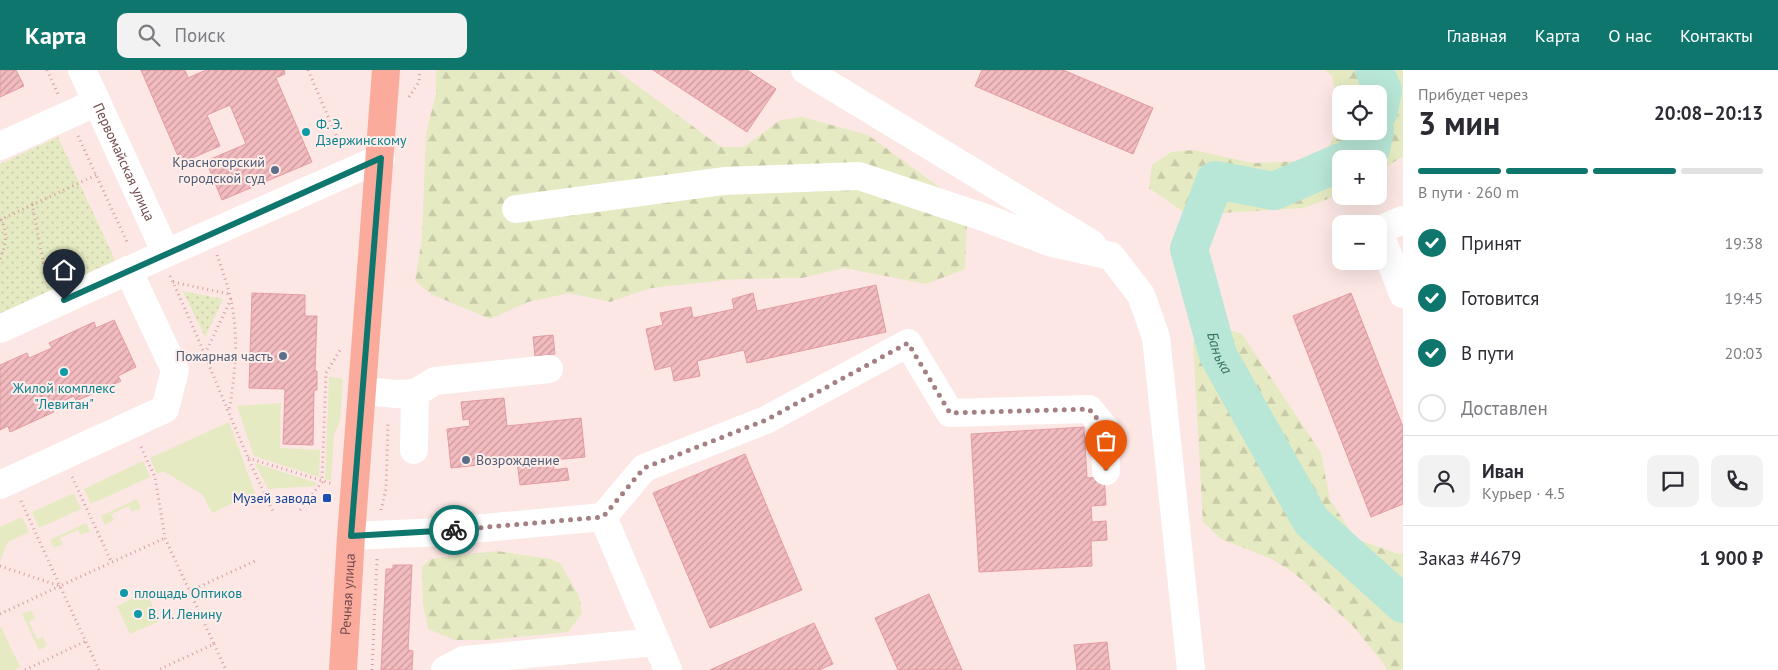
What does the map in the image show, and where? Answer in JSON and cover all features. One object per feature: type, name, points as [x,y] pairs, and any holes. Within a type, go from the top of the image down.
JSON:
[{"type":"main road","name":"Речная улица","points":[[343,670],[351,536],[381,158],[386,70]]},
{"type":"street","name":"Первомайская улица","points":[[82,70],[163,254]]},
{"type":"street","points":[[810,71],[1111,256],[1141,295],[1156,337],[1191,670]]},
{"type":"street","points":[[0,146],[96,102]]},
{"type":"street","points":[[0,329],[130,259],[163,254],[381,158]]},
{"type":"street","points":[[516,209],[724,181],[859,176],[983,217],[1049,242],[1111,256]]},
{"type":"street","points":[[1387,227],[1403,220]]},
{"type":"street","points":[[1387,252],[1403,294]]},
{"type":"street","points":[[6,482],[165,409],[175,370],[130,259]]},
{"type":"street","points":[[351,536],[441,532],[603,517],[644,468],[766,420],[908,343],[950,413],[1089,409],[1105,428],[1106,471]]},
{"type":"street","points":[[362,392],[415,393],[435,381],[549,369]]},
{"type":"street","points":[[414,450],[415,393]]},
{"type":"street","points":[[603,517],[668,670]]},
{"type":"street","points":[[445,670],[464,660],[656,642]]},
{"type":"path","points":[[47,70],[128,244],[130,259]]},
{"type":"path","points":[[308,70],[351,171]]},
{"type":"path","points":[[0,259],[6,238],[1,219],[96,175]]},
{"type":"path","points":[[32,204],[47,281]]},
{"type":"path","points":[[215,250],[229,294],[234,318],[235,372],[229,413]]},
{"type":"path","points":[[163,254],[172,282],[205,355],[247,458],[273,512]]},
{"type":"path","points":[[172,282],[229,294]]},
{"type":"path","points":[[205,355],[230,299]]},
{"type":"path","points":[[300,510],[322,482],[326,373],[344,344]]},
{"type":"path","points":[[131,425],[155,478],[165,538],[226,670]]},
{"type":"path","points":[[63,456],[112,563]]},
{"type":"path","points":[[247,458],[322,482]]},
{"type":"path","points":[[6,482],[60,586],[99,670]]},
{"type":"path","points":[[372,670],[378,534]]},
{"type":"path","points":[[0,614],[165,538]]},
{"type":"path","points":[[190,591],[258,560]]},
{"type":"path","points":[[0,566],[60,586]]},
{"type":"path","points":[[24,670],[86,642]]},
{"type":"path","points":[[161,669],[214,644]]},
{"type":"green space","points":[[436,70],[616,70],[721,147],[744,147],[780,120],[802,117],[868,135],[961,203],[967,224],[965,269],[926,284],[844,268],[802,278],[735,279],[651,288],[610,302],[569,293],[528,302],[490,319],[431,294],[415,281],[422,239],[426,134],[436,94]]},
{"type":"green space","points":[[1325,70],[1403,70],[1403,156],[1387,167],[1387,150],[1332,150],[1332,197],[1304,208],[1188,215],[1149,188],[1152,165],[1171,152],[1193,150],[1253,163],[1321,160],[1332,140],[1387,140],[1387,85],[1334,85],[1332,76]]},
{"type":"green space","points":[[58,137],[115,260],[0,314],[0,164]]},
{"type":"green space","points":[[183,291],[223,299],[205,337]]},
{"type":"green space","points":[[1207,323],[1242,334],[1321,453],[1330,500],[1356,539],[1399,554],[1403,553],[1403,670],[1386,670],[1384,664],[1352,625],[1294,573],[1272,559],[1221,539],[1203,522],[1193,342]]},
{"type":"green space","points":[[329,377],[343,380],[340,421],[334,436],[331,480],[325,480]]},
{"type":"green space","points":[[281,403],[280,448],[320,450],[319,477],[254,456],[237,406]]},
{"type":"green space","points":[[229,422],[255,493],[212,513],[203,495],[163,471],[157,474],[150,458]]},
{"type":"green space","points":[[143,461],[150,477],[91,504],[84,489]]},
{"type":"green space","points":[[255,463],[317,483],[315,486],[268,489]]},
{"type":"green space","points":[[74,493],[81,509],[39,528],[32,512]]},
{"type":"green space","points":[[137,499],[141,508],[132,512],[129,506],[111,514],[114,520],[105,525],[101,516]]},
{"type":"green space","points":[[22,517],[29,532],[8,542],[0,561],[0,527]]},
{"type":"green space","points":[[86,523],[90,531],[81,535],[78,530],[60,538],[63,544],[54,548],[50,540]]},
{"type":"green space","points":[[497,551],[550,559],[560,563],[579,596],[582,613],[568,632],[486,640],[455,640],[428,629],[423,603],[422,567],[430,559]]},
{"type":"green space","points":[[146,592],[160,621],[130,634],[117,606]]},
{"type":"green space","points":[[31,610],[35,618],[29,622],[37,639],[43,637],[47,646],[39,650],[22,614]]},
{"type":"green space","points":[[0,625],[20,667],[15,670],[0,670]]},
{"type":"building","points":[[0,70],[16,70],[24,86],[0,97]]},
{"type":"building","points":[[141,70],[185,70],[188,78],[206,70],[284,70],[285,74],[276,78],[312,162],[222,200],[206,161],[246,144],[230,105],[207,115],[220,146],[181,163]]},
{"type":"building","points":[[653,70],[747,70],[776,89],[747,132]]},
{"type":"building","points":[[982,70],[1063,70],[1153,108],[1133,154],[975,86]]},
{"type":"building","points":[[876,285],[886,332],[747,363],[744,350],[697,361],[700,376],[674,381],[671,366],[655,370],[646,329],[663,325],[660,313],[691,307],[693,318],[734,309],[732,299],[753,293],[757,311]]},
{"type":"building","name":"Пожарная часть","points":[[252,293],[305,295],[305,316],[317,316],[315,371],[317,371],[317,390],[314,390],[313,445],[283,444],[285,389],[249,388]]},
{"type":"building","points":[[1351,293],[1403,427],[1403,504],[1371,517],[1293,316]]},
{"type":"building","name":"Жилой комплекс \"Левитан\"","points":[[114,320],[136,367],[118,376],[121,381],[76,401],[74,396],[52,406],[54,412],[10,432],[8,426],[0,430],[0,365],[27,353],[29,358],[52,348],[49,343],[94,322],[96,328]]},
{"type":"building","points":[[553,335],[555,354],[535,356],[533,337]]},
{"type":"building","points":[[504,398],[507,426],[581,418],[585,457],[553,460],[554,470],[567,468],[569,480],[520,485],[517,461],[451,468],[447,429],[470,426],[469,419],[463,420],[461,402]]},
{"type":"building","points":[[1084,427],[1087,478],[1104,477],[1106,505],[1091,506],[1092,522],[1106,521],[1107,540],[1091,541],[1092,566],[979,572],[971,434]]},
{"type":"building","points":[[745,454],[802,590],[710,628],[653,493]]},
{"type":"building","points":[[393,565],[412,565],[408,650],[413,651],[412,670],[381,670],[386,569],[393,569]]},
{"type":"building","points":[[929,594],[962,670],[898,670],[875,618]]},
{"type":"building","points":[[814,623],[833,664],[819,670],[710,670]]},
{"type":"building","points":[[1107,642],[1110,670],[1077,670],[1074,645]]},
{"type":"waterway","name":"Банька","points":[[1374,70],[1381,85]]},
{"type":"waterway","name":"Банька","points":[[1369,150],[1371,149],[1373,140]]},
{"type":"waterway","name":"Банька","points":[[1332,166],[1274,191],[1215,180],[1189,249],[1218,355],[1311,521],[1403,604]]},
{"type":"way so far","points":[[454,530],[603,517],[644,468],[766,420],[908,343],[950,413],[1089,409],[1105,428],[1106,471]]},
{"type":"place","name":"Ф. Э. Дзержинскому","points":[[306,132]]},
{"type":"place","name":"Красногорский городской суд","points":[[275,170]]},
{"type":"place","name":"Пожарная часть","points":[[283,356]]},
{"type":"place","name":"Жилой комплекс \"Левитан\"","points":[[64,372]]},
{"type":"place","name":"Возрождение","points":[[466,460]]},
{"type":"place","name":"Музей завода","points":[[327,498]]},
{"type":"place","name":"площадь Оптиков","points":[[124,593]]},
{"type":"place","name":"В. И. Ленину","points":[[138,614]]},
{"type":"route","points":[[64,300],[381,158],[351,536],[454,530]]}]
